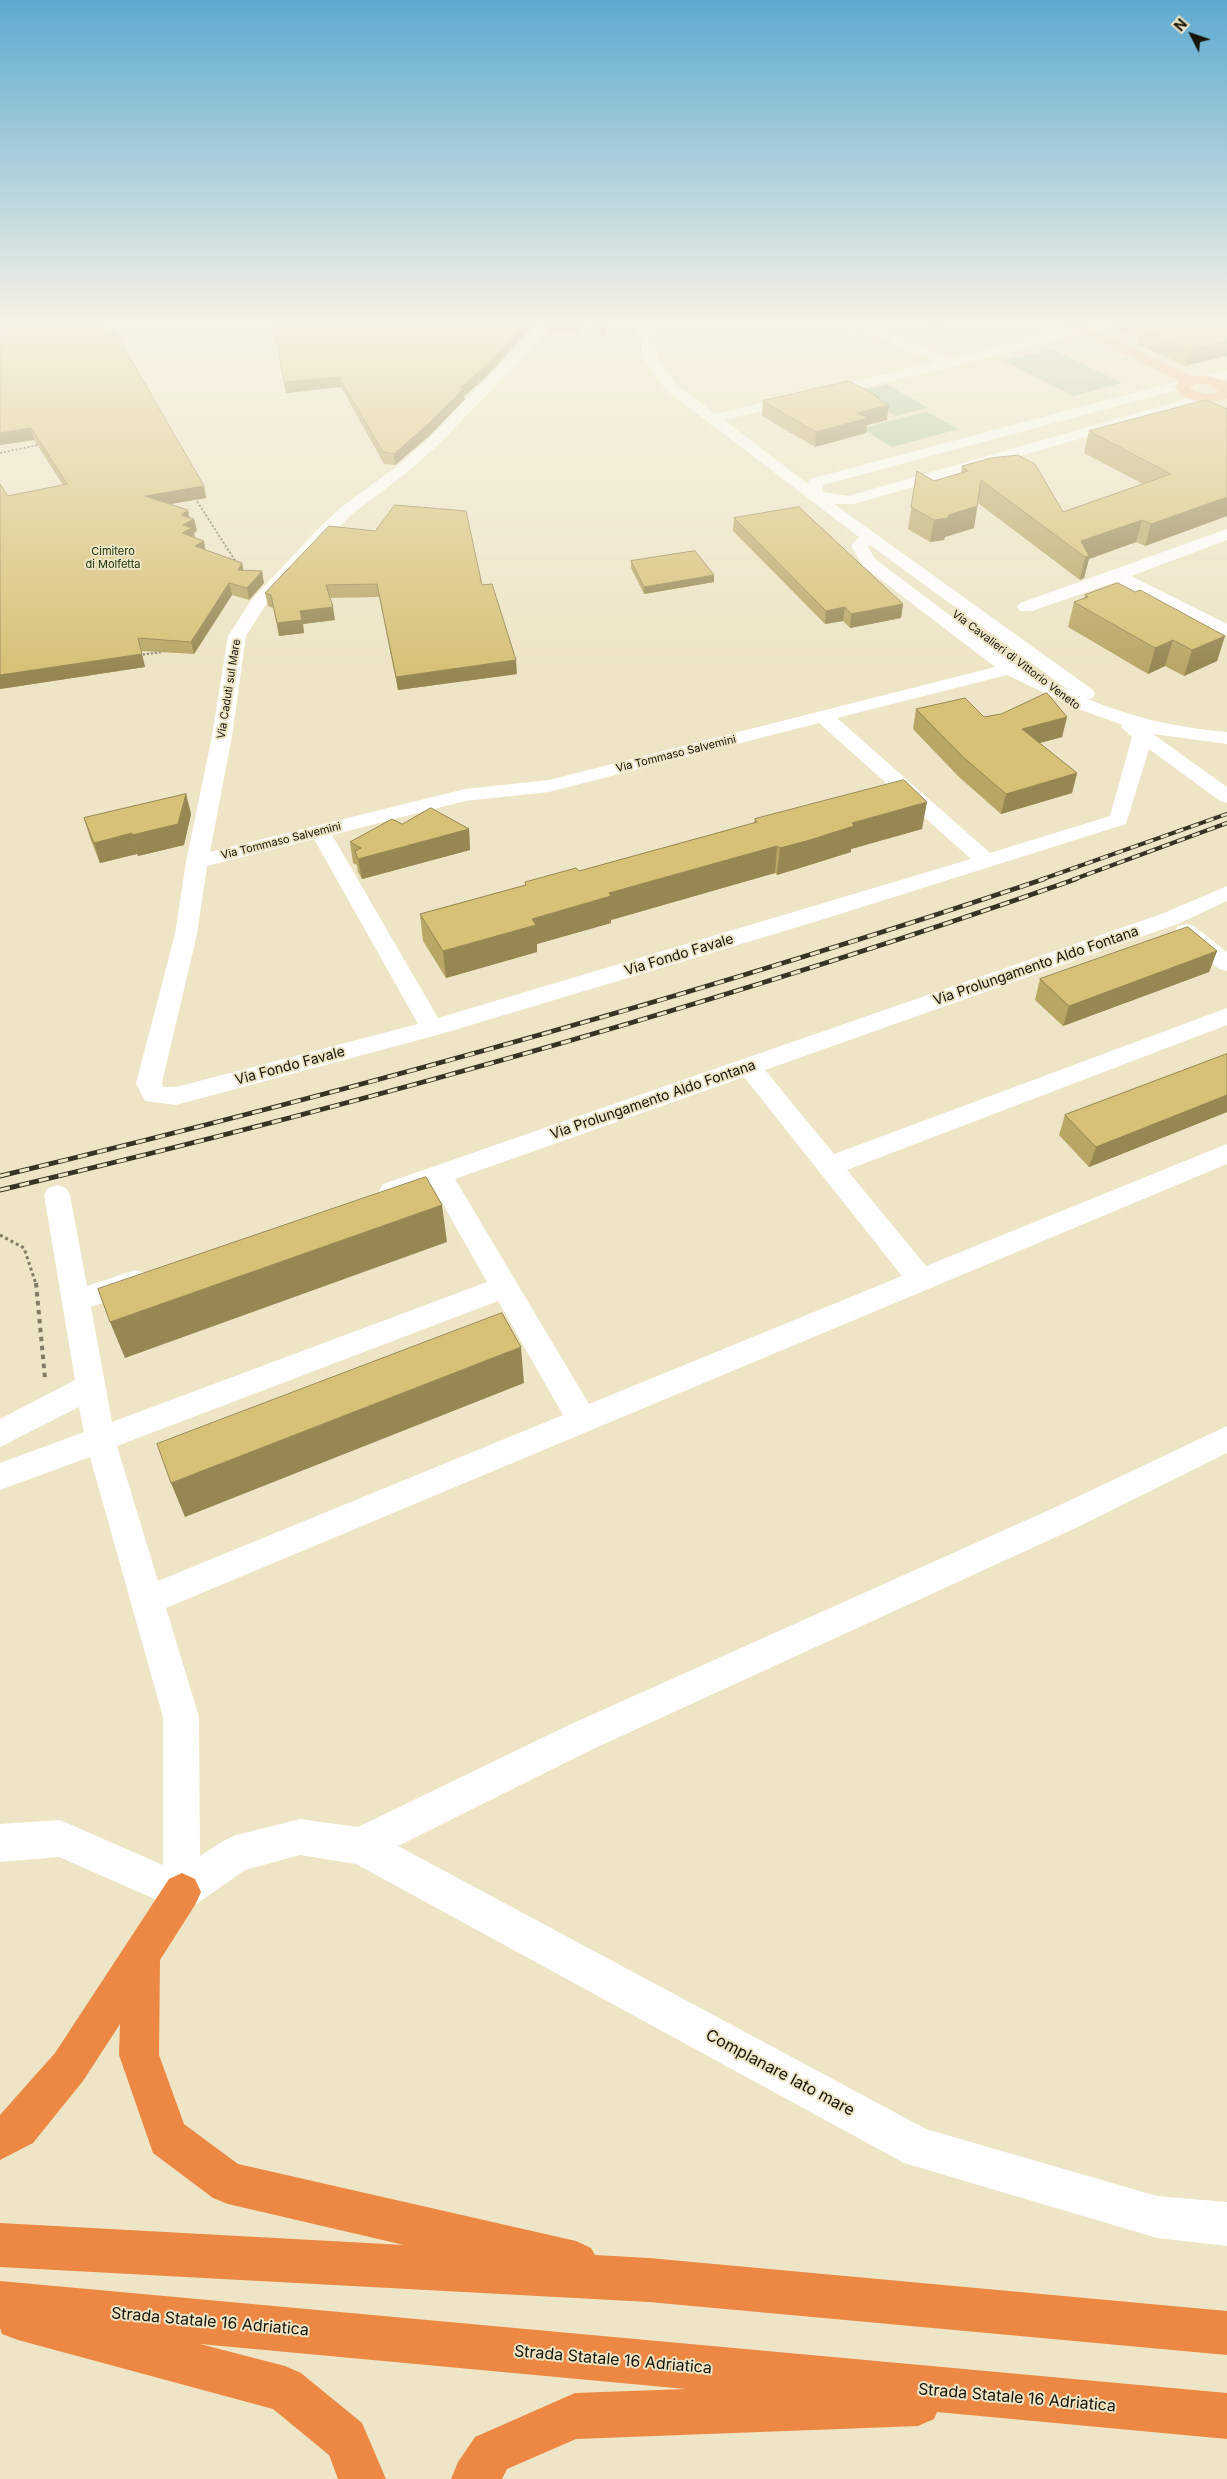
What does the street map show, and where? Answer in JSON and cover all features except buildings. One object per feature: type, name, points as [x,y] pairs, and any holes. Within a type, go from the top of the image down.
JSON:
[{"type":"highway","points":[[0,2139],[18,2128],[69,2067],[182,1892]]},
{"type":"highway","points":[[141,1954],[139,2055],[168,2138],[228,2183],[648,2280]]},
{"type":"highway","points":[[0,2244],[648,2280],[1227,2333]]},
{"type":"highway","name":"Strada Statale 16 Adriatica","points":[[0,2303],[1029,2400],[1227,2416]]},
{"type":"highway","points":[[0,2313],[285,2389],[346,2439],[362,2479]]},
{"type":"highway","points":[[475,2479],[491,2453],[575,2416],[1029,2400]]},
{"type":"street","name":"Via Caduti sul Mare","points":[[149,1083],[186,934],[196,862],[222,736],[237,636],[258,603],[324,532],[345,512],[405,468],[434,441]]},
{"type":"street","name":"Via Cavalieri di Vittorio Veneto","points":[[740,441],[891,557],[1011,659],[1227,814]]},
{"type":"street","points":[[970,441],[816,482],[814,496],[848,501],[1059,441]]},
{"type":"street","name":"Via Cavalieri di Vittorio Veneto","points":[[814,496],[865,540],[1227,797]]},
{"type":"street","points":[[1026,607],[1117,576],[1227,534]]},
{"type":"street","points":[[865,540],[859,546],[869,562],[1009,669],[1068,700],[1145,727],[1227,738]]},
{"type":"street","points":[[1117,576],[1227,631]]},
{"type":"street","name":"Via Tommaso Salvemini","points":[[196,862],[465,795],[549,786],[1009,669]]},
{"type":"street","points":[[823,716],[986,861]]},
{"type":"street","name":"Via Fondo Favale","points":[[149,1083],[154,1095],[176,1096],[432,1028],[1119,820],[1145,727]]},
{"type":"street","points":[[320,832],[432,1028]]},
{"type":"street","name":"Via Prolungamento Aldo Fontana","points":[[374,1197],[1172,918],[1227,893]]},
{"type":"street","points":[[1172,918],[1227,964]]},
{"type":"street","points":[[829,1166],[1227,1016]]},
{"type":"street","points":[[749,1067],[921,1280]]},
{"type":"street","points":[[146,1601],[1227,1153]]},
{"type":"street","points":[[439,1174],[582,1420]]},
{"type":"street","points":[[57,1195],[100,1439],[181,1717],[182,1892]]},
{"type":"street","points":[[77,1301],[161,1272]]},
{"type":"street","points":[[0,1477],[504,1287]]},
{"type":"street","points":[[0,1434],[92,1386]]},
{"type":"street","points":[[182,1892],[236,1854],[300,1837],[360,1846],[581,1738],[1069,1516],[1227,1439]]},
{"type":"street","points":[[0,1843],[60,1838],[182,1892]]},
{"type":"street","name":"Complanare lato mare","points":[[360,1846],[918,2148],[1157,2217],[1227,2224]]},
{"type":"path","points":[[9,443],[13,450]]},
{"type":"path","points":[[0,453],[42,444]]},
{"type":"path","points":[[192,493],[238,566]]},
{"type":"path","points":[[133,656],[171,650]]},
{"type":"path","points":[[0,1235],[24,1248],[36,1282],[49,1408]]},
{"type":"green space","points":[[882,441],[915,441],[892,447]]},
{"type":"railway","points":[[1040,880],[1227,814]]},
{"type":"railway","points":[[1072,880],[1227,823]]},
{"type":"railway","points":[[0,1176],[263,1110],[525,1039],[655,1002],[915,922],[1044,879]]},
{"type":"railway","points":[[0,1190],[272,1123],[542,1049],[810,968],[1076,879]]},
{"type":"park label","name":"Cimitero di Molfetta","points":[[113,558]]}]
